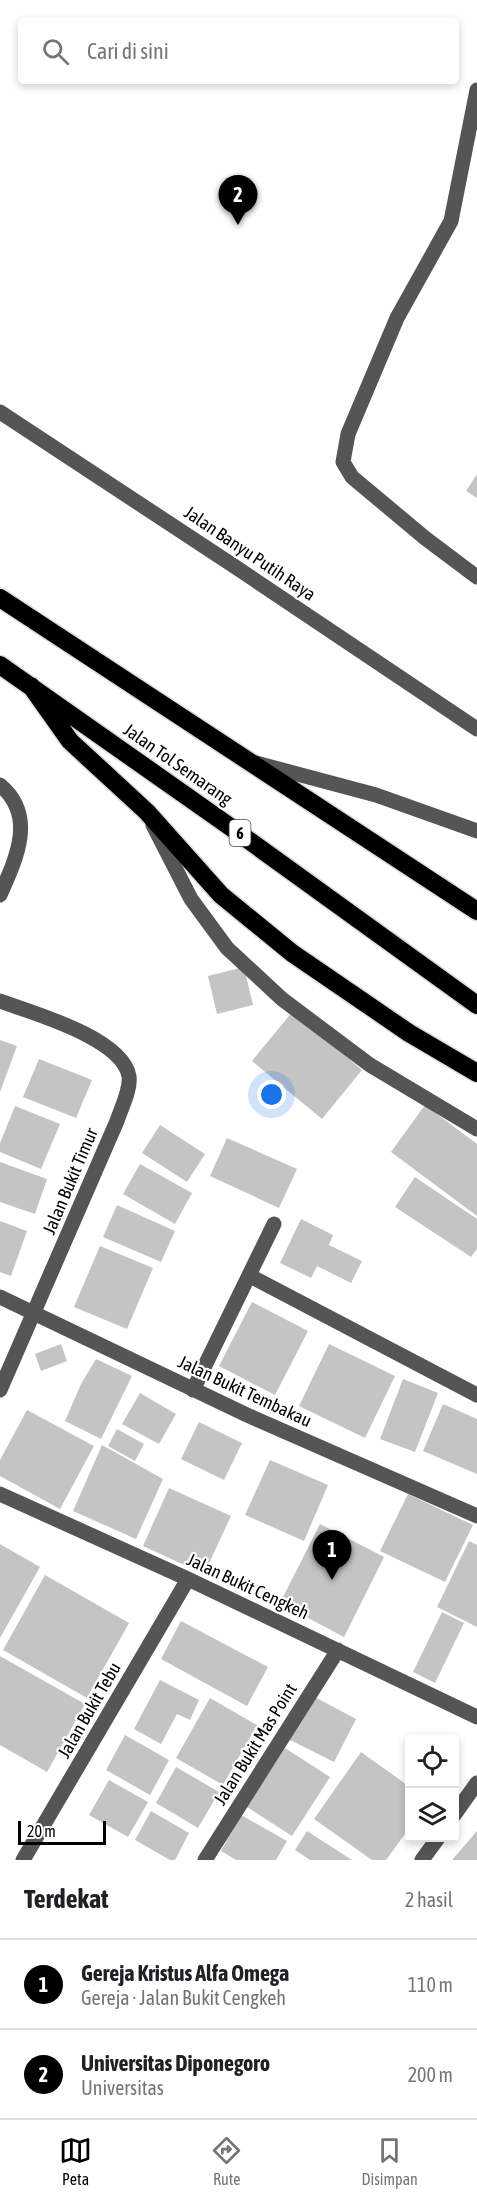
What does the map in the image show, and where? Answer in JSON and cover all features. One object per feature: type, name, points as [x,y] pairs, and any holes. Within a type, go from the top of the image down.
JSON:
[{"type":"highway","points":[[0,598],[477,911]]},
{"type":"highway","name":"Jalan Tol Semarang","points":[[0,665],[229,826],[477,1005]]},
{"type":"highway","points":[[31,686],[70,741],[147,812],[221,896],[292,953],[409,1033],[477,1073]]},
{"type":"street","points":[[477,90],[451,221],[397,318],[348,434],[343,462],[352,477],[425,538],[477,577]]},
{"type":"street","name":"Jalan Banyu Putih Raya","points":[[0,412],[477,729]]},
{"type":"street","points":[[248,761],[376,795],[477,831]]},
{"type":"street","points":[[0,785],[14,799],[21,816],[15,862],[0,895]]},
{"type":"street","points":[[147,812],[191,899],[227,948],[282,999],[370,1065],[477,1129]]},
{"type":"street","name":"Jalan Bukit Timur","points":[[0,1001],[81,1031],[107,1047],[123,1062],[129,1076],[129,1085],[117,1121],[0,1390]]},
{"type":"street","points":[[193,1390],[274,1224]]},
{"type":"street","points":[[250,1276],[477,1395]]},
{"type":"street","name":"Jalan Bukit Tembakau","points":[[0,1297],[193,1390],[477,1516]]},
{"type":"street","name":"Jalan Bukit Cengkeh","points":[[0,1494],[188,1579],[477,1717]]},
{"type":"street","name":"Jalan Bukit Tebu","points":[[23,1860],[188,1579]]},
{"type":"street","name":"Jalan Bukit Mas Point","points":[[206,1860],[338,1650]]},
{"type":"street","points":[[459,1808],[477,1783]]},
{"type":"street","points":[[422,1860],[435,1842]]},
{"type":"building","points":[[477,474],[477,498],[466,491]]},
{"type":"building","points":[[244,967],[253,1005],[217,1014],[208,976]]},
{"type":"building","points":[[293,1011],[362,1070],[322,1119],[252,1061]]},
{"type":"building","points":[[0,1040],[17,1046],[0,1092]]},
{"type":"building","points":[[39,1059],[92,1080],[76,1118],[23,1097]]},
{"type":"building","points":[[425,1105],[477,1144],[477,1216],[391,1152]]},
{"type":"building","points":[[15,1106],[60,1124],[41,1169],[0,1152],[0,1143]]},
{"type":"building","points":[[160,1125],[205,1154],[187,1182],[142,1153]]},
{"type":"building","points":[[227,1138],[297,1169],[279,1208],[210,1176]]},
{"type":"building","points":[[0,1162],[47,1179],[35,1214],[0,1202]]},
{"type":"building","points":[[140,1164],[192,1193],[175,1224],[123,1194]]},
{"type":"building","points":[[415,1177],[477,1219],[477,1249],[471,1257],[395,1207]]},
{"type":"building","points":[[117,1205],[175,1231],[161,1262],[103,1237]]},
{"type":"building","points":[[301,1219],[333,1235],[329,1245],[362,1261],[351,1283],[317,1266],[311,1278],[280,1263]]},
{"type":"building","points":[[0,1221],[27,1231],[11,1276],[0,1272]]},
{"type":"building","points":[[100,1246],[153,1268],[127,1329],[74,1307]]},
{"type":"building","points":[[252,1302],[308,1331],[275,1395],[219,1366]]},
{"type":"building","points":[[61,1344],[67,1361],[41,1371],[35,1354]]},
{"type":"building","points":[[329,1344],[395,1376],[365,1438],[299,1406]]},
{"type":"building","points":[[96,1359],[132,1376],[101,1439],[65,1421],[81,1384]]},
{"type":"building","points":[[403,1379],[438,1393],[415,1452],[380,1439]]},
{"type":"building","points":[[140,1393],[176,1414],[159,1444],[122,1424]]},
{"type":"building","points":[[443,1404],[477,1419],[477,1474],[423,1451]]},
{"type":"building","points":[[27,1410],[94,1446],[60,1509],[0,1476],[0,1460]]},
{"type":"building","points":[[199,1422],[242,1443],[224,1480],[181,1459]]},
{"type":"building","points":[[117,1429],[144,1444],[135,1461],[108,1446]]},
{"type":"building","points":[[102,1445],[163,1479],[136,1539],[73,1511]]},
{"type":"building","points":[[270,1460],[328,1485],[304,1541],[245,1515]]},
{"type":"building","points":[[169,1488],[231,1516],[204,1574],[143,1546]]},
{"type":"building","points":[[408,1494],[473,1525],[445,1582],[380,1551]]},
{"type":"building","points":[[320,1524],[384,1557],[344,1637],[280,1603]]},
{"type":"building","points":[[469,1541],[477,1545],[477,1627],[437,1607]]},
{"type":"building","points":[[0,1544],[40,1567],[0,1638]]},
{"type":"building","points":[[45,1575],[129,1623],[87,1698],[3,1650]]},
{"type":"building","points":[[442,1612],[464,1623],[435,1683],[413,1672]]},
{"type":"building","points":[[181,1621],[268,1667],[247,1706],[161,1659]]},
{"type":"building","points":[[0,1656],[85,1704],[47,1772],[0,1745]]},
{"type":"building","points":[[160,1680],[199,1700],[190,1720],[177,1714],[161,1744],[134,1729]]},
{"type":"building","points":[[311,1695],[356,1719],[334,1762],[288,1739]]},
{"type":"building","points":[[210,1698],[257,1725],[223,1785],[176,1758]]},
{"type":"building","points":[[125,1735],[169,1760],[150,1795],[106,1770]]},
{"type":"building","points":[[285,1748],[330,1777],[292,1836],[247,1807]]},
{"type":"building","points":[[361,1752],[405,1783],[405,1834],[386,1860],[372,1860],[314,1819]]},
{"type":"building","points":[[176,1767],[219,1792],[198,1828],[156,1803]]},
{"type":"building","points":[[109,1780],[148,1802],[128,1837],[89,1815]]},
{"type":"building","points":[[151,1811],[189,1833],[175,1860],[170,1860],[135,1840]]},
{"type":"building","points":[[241,1815],[287,1841],[276,1860],[236,1860],[221,1851]]},
{"type":"building","points":[[307,1831],[352,1860],[310,1860],[295,1850]]},
{"type":"building","points":[[477,1831],[477,1860],[452,1860]]},
{"type":"place","name":"Universitas Diponegoro","points":[[238,225]]},
{"type":"place","name":"Gereja Kristus Alfa Omega","points":[[332,1580]]}]
